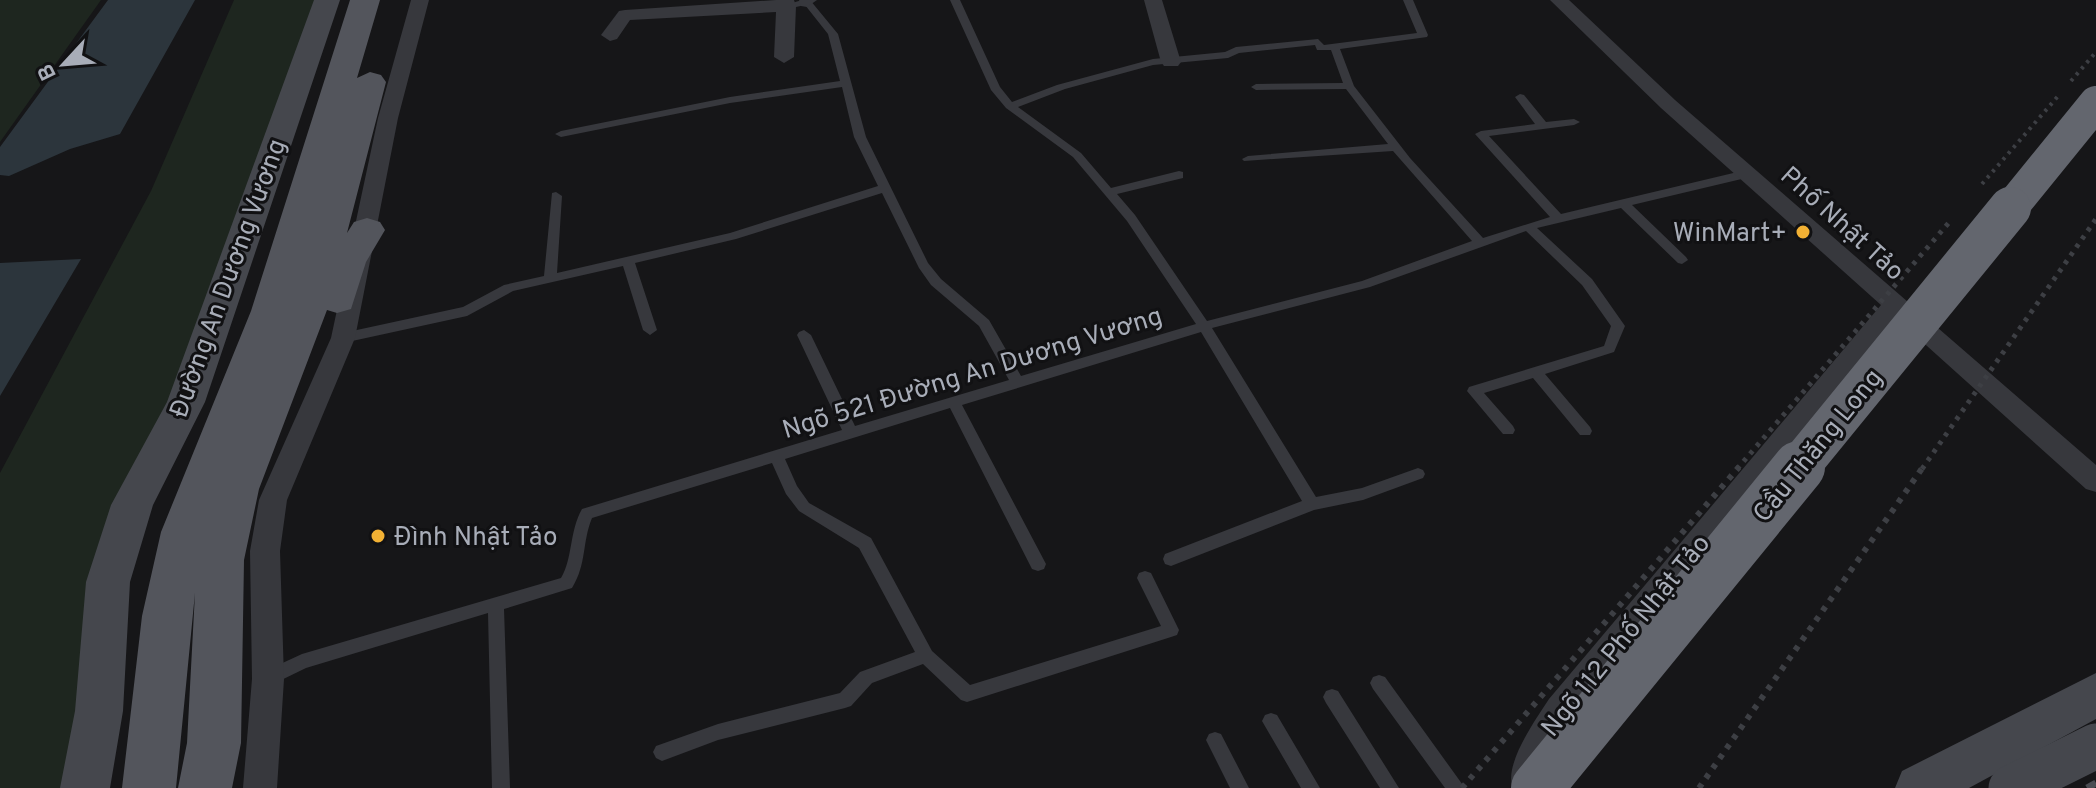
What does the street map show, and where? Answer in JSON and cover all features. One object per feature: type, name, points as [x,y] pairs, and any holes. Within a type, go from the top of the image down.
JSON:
[{"type":"highway","name":"Cầu Thăng Long","points":[[1537,788],[2096,103]]},
{"type":"main road","name":"Đường An Dương Vương","points":[[149,788],[157,744],[167,616],[177,559],[196,494],[256,353],[365,0]]},
{"type":"main road","points":[[205,788],[214,743],[220,560],[236,489],[252,456],[306,314],[392,0]]},
{"type":"main road","points":[[252,456],[304,392],[330,324],[347,262],[367,230]]},
{"type":"street","name":"Đường An Dương Vương","points":[[85,788],[99,711],[108,582],[132,505],[186,402],[327,0]]},
{"type":"street","points":[[260,788],[268,679],[265,551],[273,500],[343,338],[388,118],[420,0]]},
{"type":"street","points":[[1153,0],[1171,62]]},
{"type":"street","name":"Phố Nhật Tảo","points":[[1559,0],[1746,174],[2096,481]]},
{"type":"street","points":[[610,35],[625,15],[786,3],[784,57]]},
{"type":"street","name":"Ngõ 112 Phố Nhật Tảo","points":[[1525,788],[1537,746],[1560,710],[1894,306]]},
{"type":"street","points":[[2008,776],[2096,695]]},
{"type":"street","points":[[1943,784],[2008,776],[2096,746]]},
{"type":"lane","points":[[955,0],[995,88],[1010,106],[1077,155],[1131,218],[1204,326],[1312,504]]},
{"type":"lane","points":[[1010,106],[1061,87],[1153,62],[1228,55],[1236,50],[1318,42],[1321,48],[1423,35],[1408,0]]},
{"type":"lane","points":[[786,3],[807,1],[833,34],[860,137],[923,265],[936,282],[984,323],[1018,383]]},
{"type":"lane","points":[[1334,45],[1349,86],[1395,147],[1480,242]]},
{"type":"lane","points":[[561,134],[730,100],[845,83]]},
{"type":"lane","points":[[1256,87],[1349,86]]},
{"type":"lane","points":[[1520,97],[1543,126]]},
{"type":"lane","points":[[1557,217],[1481,134],[1574,122]]},
{"type":"lane","points":[[1248,159],[1395,147]]},
{"type":"lane","name":"Ngõ 521 Đường An Dương Vương","points":[[268,679],[302,662],[566,583],[577,570],[579,526],[587,513],[1204,326],[1365,284],[1557,217],[1746,174]]},
{"type":"lane","points":[[1108,192],[1179,175]]},
{"type":"lane","points":[[343,338],[467,311],[509,288],[732,236],[885,188]]},
{"type":"lane","points":[[550,279],[556,196]]},
{"type":"lane","points":[[1622,202],[1682,260]]},
{"type":"lane","points":[[1508,430],[1474,391],[1609,349],[1618,326],[1587,282],[1528,226]]},
{"type":"lane","points":[[628,261],[650,330]]},
{"type":"lane","points":[[804,335],[851,434]]},
{"type":"lane","points":[[1536,372],[1585,431]]},
{"type":"lane","points":[[954,403],[1038,564]]},
{"type":"lane","points":[[776,456],[792,493],[804,507],[850,530],[865,543],[926,656],[967,694],[1171,630],[1145,578]]},
{"type":"lane","points":[[1171,559],[1312,504],[1363,494],[1418,474]]},
{"type":"lane","points":[[496,604],[501,788]]},
{"type":"lane","points":[[662,752],[718,732],[845,700],[866,677],[926,656]]},
{"type":"lane","points":[[1379,683],[1456,788]]},
{"type":"lane","points":[[1332,697],[1390,788]]},
{"type":"lane","points":[[1271,721],[1311,788]]},
{"type":"lane","points":[[1215,740],[1240,788]]},
{"type":"path","points":[[1971,197],[2096,52]]},
{"type":"path","points":[[1462,788],[1961,209]]},
{"type":"path","points":[[1699,788],[2096,219]]},
{"type":"shaded area","points":[[0,0],[101,0],[0,142]]},
{"type":"shaded area","points":[[108,0],[195,0],[120,134],[70,149],[9,176],[0,175],[0,147]]},
{"type":"shaded area","points":[[234,0],[327,0],[130,511],[85,788],[0,788],[0,473],[151,191]]},
{"type":"shaded area","points":[[81,259],[0,396],[0,263]]},
{"type":"railway","points":[[2087,788],[2096,783]]},
{"type":"place","name":"WinMart+","points":[[1803,232]]},
{"type":"place","name":"Đình Nhật Tảo","points":[[378,536]]}]
